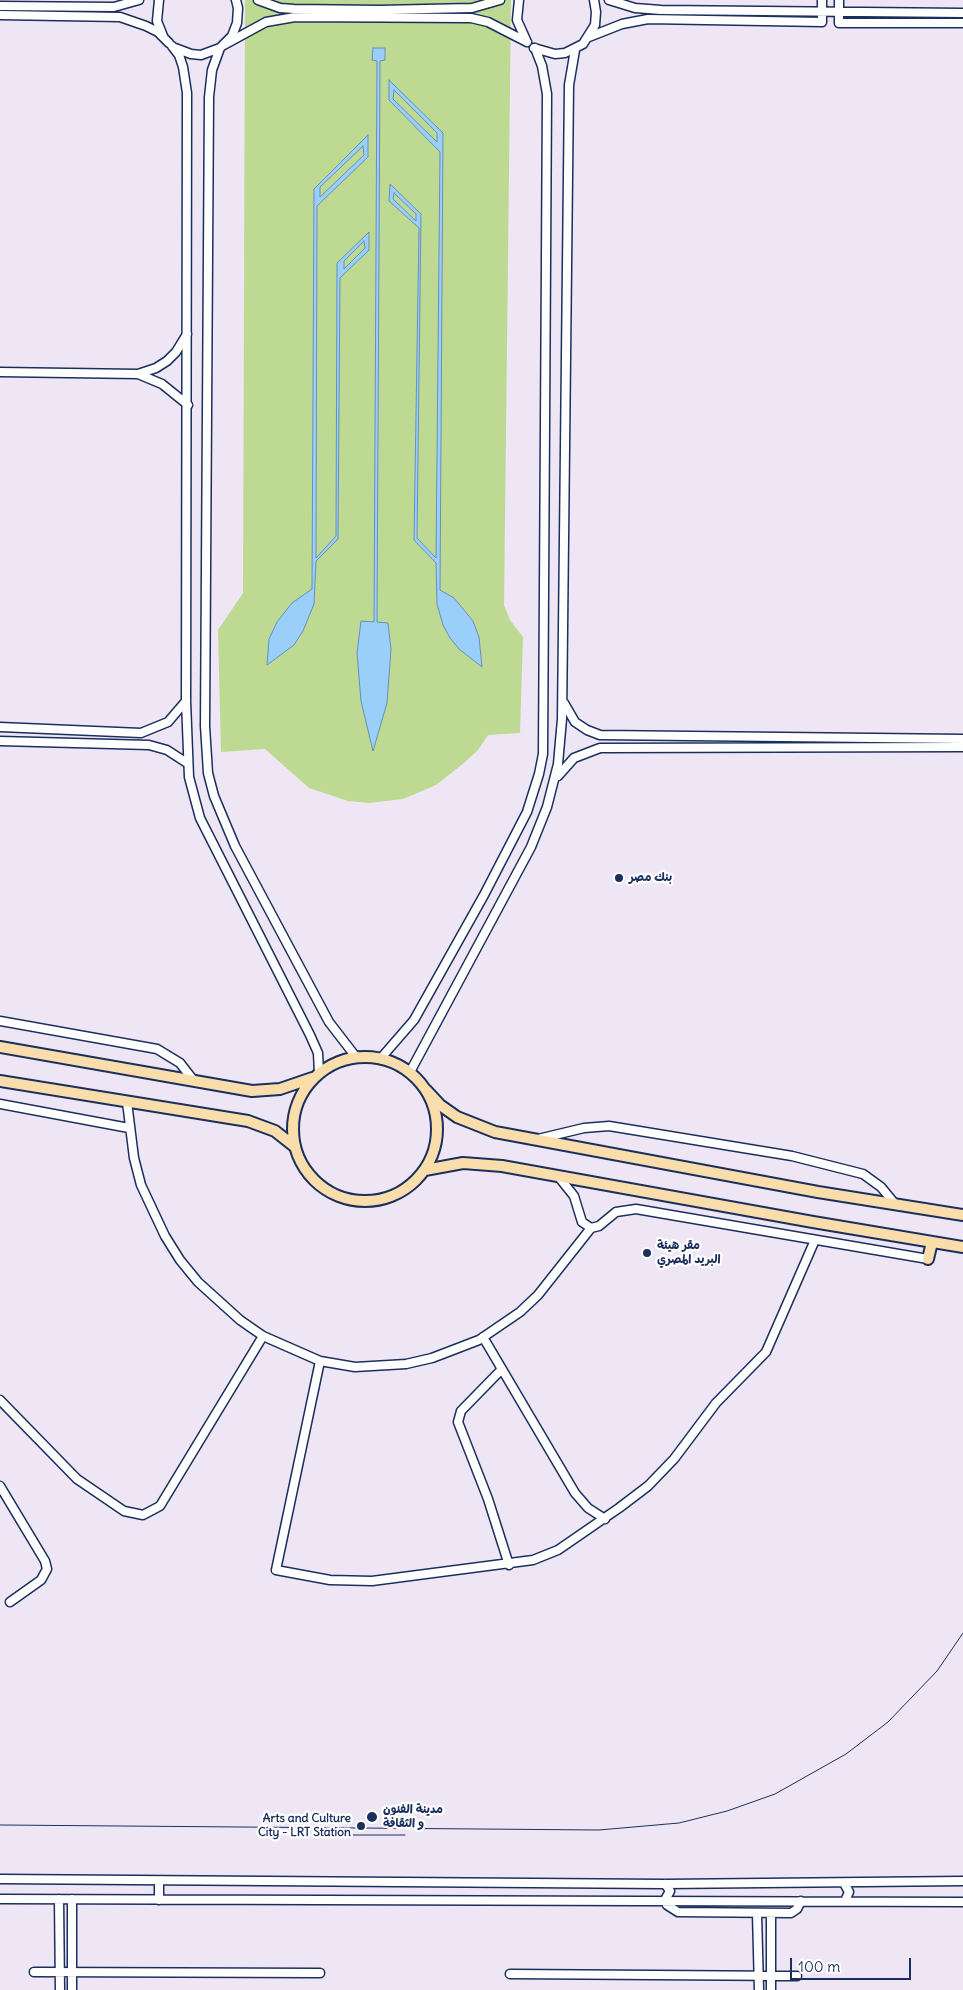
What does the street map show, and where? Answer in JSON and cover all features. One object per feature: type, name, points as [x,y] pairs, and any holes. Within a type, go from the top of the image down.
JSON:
[{"type":"main road","points":[[0,1047],[252,1091],[272,1091],[293,1086],[343,1060],[356,1057],[381,1058],[410,1072],[440,1105],[474,1125],[495,1132],[963,1215]]},
{"type":"main road","points":[[317,1074],[304,1091],[296,1108],[292,1127],[294,1146],[302,1165],[315,1182],[332,1194],[352,1201],[372,1201],[393,1196],[410,1186],[425,1170],[434,1151],[437,1130],[434,1110],[426,1090]]},
{"type":"main road","points":[[0,1081],[248,1121],[275,1131],[294,1146]]},
{"type":"main road","points":[[425,1170],[463,1163],[483,1163],[963,1247]]},
{"type":"main road","points":[[928,1259],[932,1242]]},
{"type":"street","points":[[0,6],[114,7],[138,0]]},
{"type":"street","points":[[159,0],[157,21],[161,33],[170,45],[181,52],[201,55],[221,47],[266,22],[295,17],[471,18],[488,22],[535,48],[555,54],[575,50],[589,37],[595,25],[596,12],[594,0]]},
{"type":"street","points":[[236,0],[238,8],[237,23],[232,36],[221,47],[212,70],[209,97],[205,726],[208,773],[216,803],[235,846],[329,1022],[356,1057]]},
{"type":"street","points":[[258,0],[280,8],[379,10],[472,8],[500,0]]},
{"type":"street","points":[[519,0],[517,20],[520,32],[527,42]]},
{"type":"street","points":[[609,0],[622,5],[647,9],[963,13]]},
{"type":"street","points":[[589,37],[622,24],[648,19],[822,22],[822,0]]},
{"type":"street","points":[[840,0],[839,23],[963,23]]},
{"type":"street","points":[[0,15],[120,17],[158,32],[179,55],[183,67],[187,92],[187,763],[192,791],[200,818],[310,1035],[318,1053],[317,1074]]},
{"type":"street","points":[[381,1058],[414,1020],[484,895],[527,812],[542,760],[544,704],[547,94],[542,66],[535,48]]},
{"type":"street","points":[[554,787],[561,742],[562,696],[568,91],[575,50]]},
{"type":"street","points":[[0,372],[138,374],[156,368],[167,361],[176,352],[188,333]]},
{"type":"street","points":[[138,374],[162,384],[188,404]]},
{"type":"street","points":[[562,696],[566,710],[575,722],[587,730],[600,735],[963,739]]},
{"type":"street","points":[[0,727],[141,733],[168,722],[186,702]]},
{"type":"street","points":[[816,737],[816,747]]},
{"type":"street","points":[[836,737],[836,747]]},
{"type":"street","points":[[0,741],[149,745],[167,750],[187,763]]},
{"type":"street","points":[[410,1072],[519,872],[540,828],[561,770],[574,758],[600,748],[963,746]]},
{"type":"street","points":[[0,1021],[148,1046],[174,1058],[185,1068],[194,1081]]},
{"type":"street","points":[[127,1102],[129,1128],[141,1185],[165,1236],[198,1282],[225,1308],[263,1336],[320,1361],[355,1367],[406,1364],[448,1353],[483,1337],[520,1312],[538,1294],[592,1228],[599,1226],[616,1212],[631,1209],[928,1259]]},
{"type":"street","points":[[0,1104],[129,1128]]},
{"type":"street","points":[[536,1140],[584,1128],[609,1126],[792,1156],[862,1174],[881,1187],[896,1204]]},
{"type":"street","points":[[558,1176],[574,1196],[582,1222],[592,1228]]},
{"type":"street","points":[[320,1361],[276,1570],[330,1580],[372,1581],[509,1565],[550,1554],[605,1519],[661,1473],[716,1403],[766,1352],[816,1240]]},
{"type":"street","points":[[0,1400],[77,1479],[124,1511],[143,1515],[160,1506],[263,1336]]},
{"type":"street","points":[[483,1337],[575,1493],[588,1508],[605,1519]]},
{"type":"street","points":[[502,1368],[461,1411],[458,1422],[488,1500],[509,1565]]},
{"type":"street","points":[[0,1486],[45,1561],[47,1569],[41,1580],[10,1602]]},
{"type":"street","points":[[0,1880],[665,1884],[963,1881]]},
{"type":"street","points":[[159,1880],[159,1900]]},
{"type":"street","points":[[844,1883],[849,1892],[845,1901]]},
{"type":"street","points":[[665,1884],[670,1890],[669,1896],[665,1900]]},
{"type":"street","points":[[0,1899],[963,1902]]},
{"type":"street","points":[[59,1899],[60,1990]]},
{"type":"street","points":[[72,1899],[72,1990]]},
{"type":"street","points":[[665,1900],[670,1908],[678,1912],[757,1913],[794,1912],[801,1900]]},
{"type":"street","points":[[757,1913],[759,1990]]},
{"type":"street","points":[[771,1913],[771,1990]]},
{"type":"street","points":[[34,1972],[320,1973]]},
{"type":"street","points":[[510,1974],[797,1976]]},
{"type":"green space","points":[[245,0],[511,0],[504,605],[510,620],[523,637],[520,733],[488,735],[478,750],[436,785],[403,799],[369,803],[348,801],[309,788],[265,749],[221,752],[218,630],[243,593]]},
{"type":"water","points":[[373,48],[385,48],[385,60],[380,61],[377,622],[388,623],[391,649],[387,703],[373,751],[361,701],[357,653],[361,621],[374,622],[377,61],[372,60]]},
{"type":"water","points":[[389,80],[443,133],[440,590],[454,598],[473,621],[479,637],[482,667],[459,649],[443,625],[437,604],[436,563],[414,540],[419,228],[389,201],[390,184],[421,214],[417,538],[436,558],[440,152],[389,100]],"holes":[[[394,90],[437,133],[437,142],[393,99]],[[394,193],[416,214],[416,221],[393,199]]]},
{"type":"water","points":[[368,135],[368,157],[317,206],[316,558],[336,536],[337,263],[369,232],[369,250],[340,278],[338,539],[316,561],[314,604],[303,631],[294,645],[267,665],[269,639],[277,622],[292,603],[312,589],[314,189]],"holes":[[[363,146],[364,155],[320,197],[320,187]],[[364,241],[365,248],[344,269],[344,261]]]},
{"type":"tram line","points":[[0,1825],[599,1830],[679,1823],[727,1811],[775,1794],[846,1754],[888,1722],[937,1671],[963,1633]]},
{"type":"tram line","points":[[315,1835],[405,1835]]},
{"type":"place","name":"بنك مصر","points":[[619,878]]},
{"type":"place","name":"مقر هيئة البريد المصري","points":[[647,1253]]},
{"type":"place","name":"مدينة الفنون و الثقافة","points":[[372,1817]]},
{"type":"place","name":"Arts and Culture City - LRT Station","points":[[361,1826]]}]
